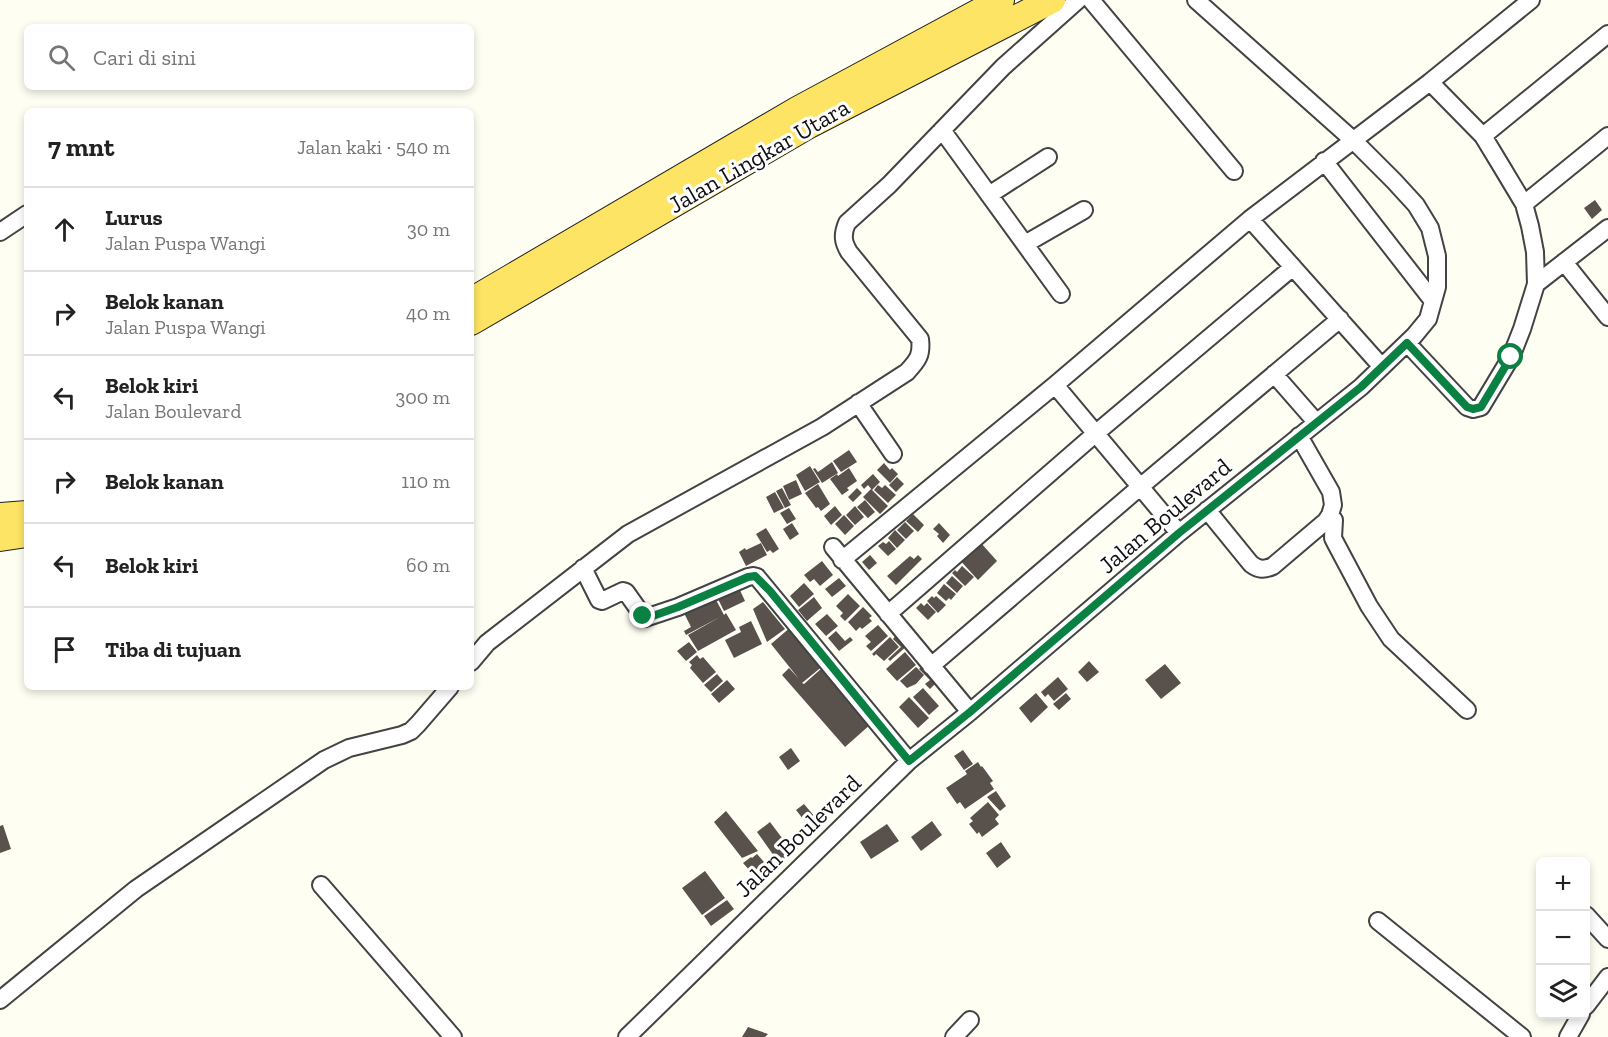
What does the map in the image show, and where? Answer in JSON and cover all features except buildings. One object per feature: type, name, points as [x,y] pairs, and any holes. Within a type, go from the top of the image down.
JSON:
[{"type":"main road","name":"Jalan Lingkar Utara","points":[[474,320],[964,33],[1001,0]]},
{"type":"main road","name":"Jalan Lingkar Utara","points":[[474,299],[797,110],[964,33],[1052,0]]},
{"type":"main road","points":[[0,516],[24,514]]},
{"type":"main road","points":[[0,538],[24,534]]},
{"type":"street","points":[[474,658],[487,643],[628,534],[822,427],[907,372],[915,364],[921,350],[920,339],[849,252],[844,243],[847,224],[889,185],[1003,67],[1078,0]]},
{"type":"street","points":[[1091,0],[1234,171]]},
{"type":"street","name":"Jalan Boulevard","points":[[627,1037],[909,761],[970,712],[1179,533],[1361,387],[1407,343],[1428,319],[1437,287],[1437,256],[1430,228],[1416,206],[1353,140],[1196,0]]},
{"type":"street","points":[[970,712],[837,554],[1055,385],[1250,219],[1430,82],[1531,0]]},
{"type":"street","points":[[1482,135],[1608,34]]},
{"type":"street","points":[[1407,343],[1467,407],[1473,409],[1481,407],[1511,357],[1536,284],[1535,252],[1524,204],[1482,135],[1430,82]]},
{"type":"street","points":[[942,130],[1060,294]]},
{"type":"street","points":[[1524,204],[1608,136]]},
{"type":"street","points":[[989,195],[1048,157]]},
{"type":"street","points":[[1324,161],[1433,301]]},
{"type":"street","points":[[1025,244],[1084,210]]},
{"type":"street","points":[[0,232],[24,216]]},
{"type":"street","points":[[1250,219],[1382,367]]},
{"type":"street","points":[[1536,284],[1608,228]]},
{"type":"street","points":[[1564,262],[1608,317]]},
{"type":"street","points":[[888,614],[1095,434],[1293,267]]},
{"type":"street","points":[[931,666],[1340,319]]},
{"type":"street","points":[[1274,374],[1316,422]]},
{"type":"street","points":[[1055,385],[1179,533]]},
{"type":"street","points":[[858,404],[893,454]]},
{"type":"street","points":[[1207,510],[1251,564],[1261,569],[1273,566],[1326,520],[1333,505],[1331,492],[1299,436]]},
{"type":"street","points":[[1330,515],[1334,522],[1333,538],[1382,628],[1390,639],[1467,710]]},
{"type":"street","points":[[583,568],[600,601],[623,591],[626,592],[645,618],[678,607],[748,577],[757,577],[909,761]]},
{"type":"street","points":[[0,1000],[146,882],[324,760],[349,747],[402,735],[411,730],[447,690]]},
{"type":"street","points":[[321,885],[453,1037]]},
{"type":"street","points":[[1590,919],[1608,939]]},
{"type":"street","points":[[1378,921],[1522,1037]]},
{"type":"street","points":[[1590,1001],[1608,977]]},
{"type":"street","points":[[1568,1037],[1578,1019]]},
{"type":"street","points":[[954,1037],[970,1020]]},
{"type":"route","points":[[643,616],[647,618],[678,607],[755,576],[770,591],[909,761],[970,712],[1179,533],[1361,387],[1407,343],[1467,407],[1473,409],[1481,407],[1511,357]]}]
